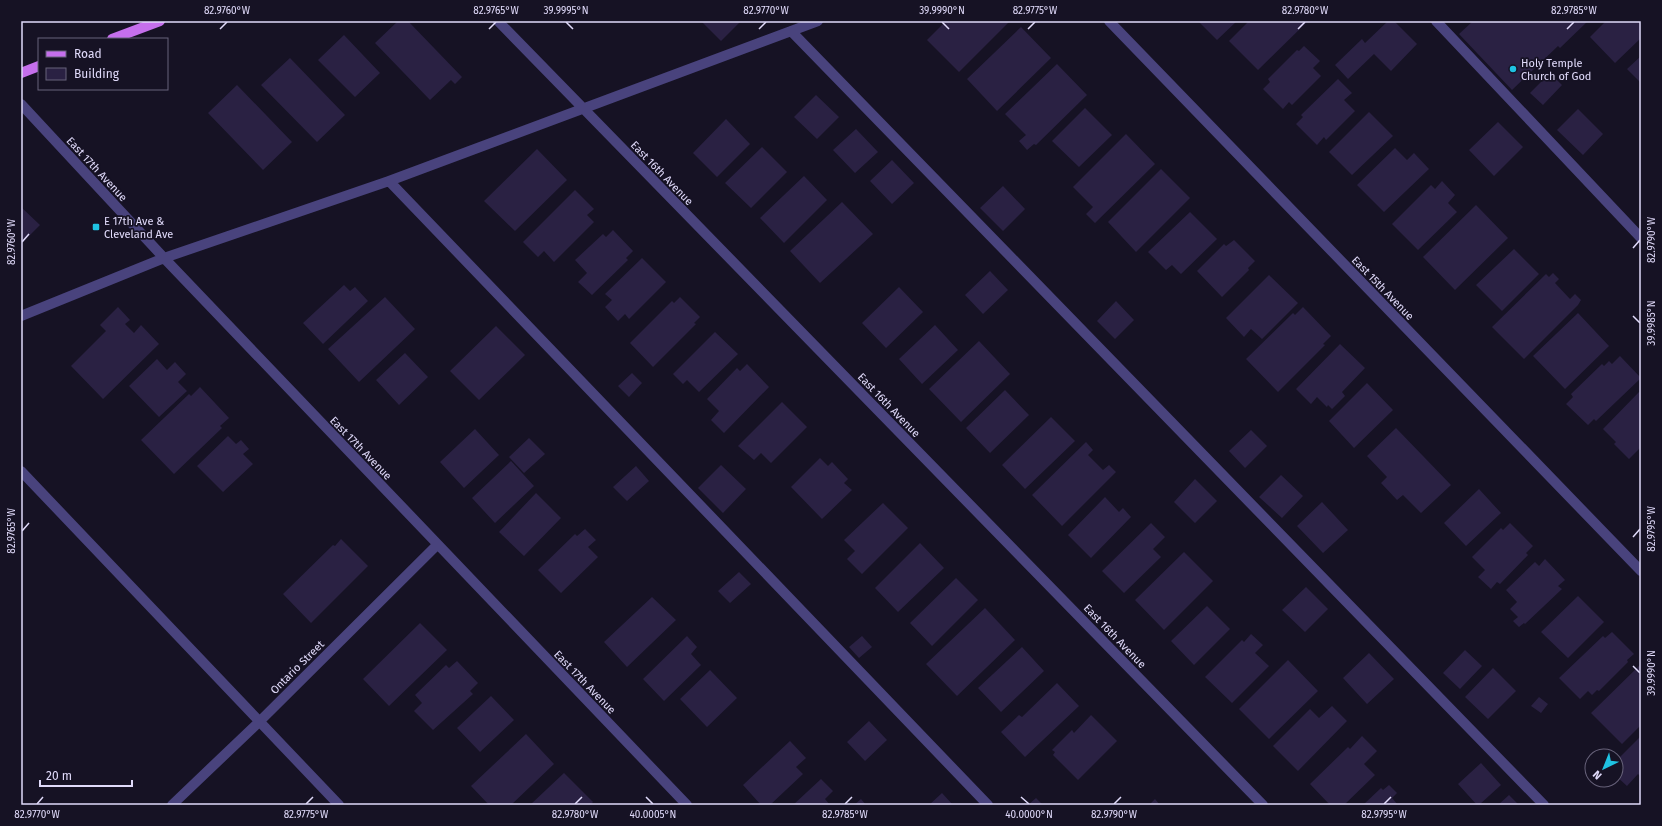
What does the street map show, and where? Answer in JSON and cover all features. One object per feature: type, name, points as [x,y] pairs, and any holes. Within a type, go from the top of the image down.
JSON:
[{"type":"main road","points":[[115,38],[160,21]]},
{"type":"main road","points":[[21,73],[38,66]]},
{"type":"street","name":"East 16th Avenue","points":[[498,21],[1263,805]]},
{"type":"street","points":[[21,316],[164,258],[389,181],[818,21]]},
{"type":"street","name":"East 15th Avenue","points":[[1109,21],[1641,571]]},
{"type":"street","points":[[1436,21],[1641,238]]},
{"type":"street","points":[[791,31],[1544,805]]},
{"type":"street","name":"East 17th Avenue","points":[[21,104],[164,258],[687,805]]},
{"type":"street","points":[[389,181],[988,805]]},
{"type":"street","points":[[21,471],[340,805]]},
{"type":"street","name":"Ontario Street","points":[[172,805],[260,721],[437,545]]},
{"type":"building","points":[[398,21],[408,21],[462,77],[455,84],[451,80],[430,100],[375,43]]},
{"type":"building","points":[[701,21],[741,21],[721,41]]},
{"type":"building","points":[[946,21],[1010,21],[959,72],[927,40]]},
{"type":"building","points":[[1198,21],[1237,21],[1217,40]]},
{"type":"building","points":[[1249,21],[1308,21],[1258,70],[1229,41]]},
{"type":"building","points":[[1388,21],[1394,21],[1417,44],[1391,71],[1374,54],[1348,79],[1335,65],[1362,39],[1365,43]]},
{"type":"building","name":"Holy Temple Church of God","points":[[1473,21],[1588,21],[1560,48],[1558,46],[1512,90],[1459,34]]},
{"type":"building","points":[[1606,21],[1641,21],[1641,38],[1615,63],[1590,37]]},
{"type":"building","points":[[1021,27],[1051,58],[997,111],[967,79]]},
{"type":"building","points":[[344,35],[380,73],[355,97],[318,60]]},
{"type":"building","points":[[1304,46],[1320,61],[1313,68],[1321,76],[1292,105],[1289,102],[1283,109],[1263,89],[1270,82],[1268,79],[1297,50],[1299,51]]},
{"type":"building","points":[[1641,56],[1641,83],[1627,69]]},
{"type":"building","points":[[290,58],[345,115],[317,142],[261,85]]},
{"type":"building","points":[[1057,64],[1087,95],[1036,145],[1034,144],[1027,150],[1019,141],[1026,135],[1005,114]]},
{"type":"building","points":[[1550,73],[1562,85],[1543,105],[1530,93]]},
{"type":"building","points":[[1338,79],[1352,93],[1344,100],[1355,111],[1326,140],[1324,137],[1317,145],[1296,124],[1303,117],[1301,115]]},
{"type":"building","points":[[237,85],[292,142],[263,170],[208,113]]},
{"type":"building","points":[[816,95],[839,117],[817,139],[794,117]]},
{"type":"building","points":[[1085,108],[1112,135],[1079,167],[1052,141]]},
{"type":"building","points":[[1578,109],[1603,134],[1583,155],[1557,130]]},
{"type":"building","points":[[1369,112],[1393,136],[1352,175],[1329,152]]},
{"type":"building","points":[[726,119],[750,144],[717,177],[693,153]]},
{"type":"building","points":[[1498,122],[1523,147],[1494,176],[1469,150]]},
{"type":"building","points":[[856,129],[878,152],[855,173],[833,150]]},
{"type":"building","points":[[1126,134],[1155,164],[1095,223],[1086,214],[1093,207],[1073,187]]},
{"type":"building","points":[[762,147],[787,172],[751,208],[725,183]]},
{"type":"building","points":[[1395,148],[1407,160],[1414,153],[1429,169],[1384,212],[1357,185]]},
{"type":"building","points":[[537,149],[567,180],[515,231],[484,201]]},
{"type":"building","points":[[892,160],[914,183],[892,204],[870,181]]},
{"type":"building","points":[[1161,169],[1190,198],[1136,252],[1108,222]]},
{"type":"building","points":[[804,176],[827,200],[784,243],[760,218]]},
{"type":"building","points":[[1442,181],[1455,195],[1448,203],[1457,212],[1418,250],[1392,224],[1431,185],[1435,189]]},
{"type":"building","points":[[1003,186],[1025,209],[1003,231],[980,208]]},
{"type":"building","points":[[575,190],[594,209],[587,215],[594,222],[554,262],[544,251],[538,257],[523,242]]},
{"type":"building","points":[[842,202],[873,234],[820,283],[790,251]]},
{"type":"building","points":[[1476,205],[1508,238],[1455,290],[1423,257]]},
{"type":"building","points":[[21,207],[40,225],[21,244]]},
{"type":"building","points":[[1190,212],[1217,239],[1181,274],[1172,265],[1166,270],[1148,252]]},
{"type":"building","points":[[613,230],[633,251],[626,258],[628,260],[592,295],[578,282],[587,273],[575,260],[603,234],[606,237]]},
{"type":"building","points":[[1234,240],[1255,261],[1248,268],[1249,270],[1222,297],[1197,271],[1224,244],[1226,246]]},
{"type":"building","points":[[1514,249],[1539,274],[1502,311],[1476,285]]},
{"type":"building","points":[[642,258],[666,282],[629,319],[625,314],[618,321],[605,307],[612,300],[605,294]]},
{"type":"building","points":[[990,271],[1008,290],[983,314],[965,295]]},
{"type":"building","points":[[1553,273],[1559,279],[1555,283],[1570,299],[1575,294],[1581,300],[1578,305],[1524,359],[1492,327],[1546,274],[1549,277]]},
{"type":"building","points":[[1269,275],[1298,303],[1262,339],[1251,329],[1244,337],[1226,318]]},
{"type":"building","points":[[344,285],[350,291],[355,287],[368,301],[323,344],[303,323]]},
{"type":"building","points":[[899,287],[923,312],[886,348],[862,323]]},
{"type":"building","points":[[385,297],[415,329],[359,382],[328,349]]},
{"type":"building","points":[[680,297],[700,317],[694,323],[696,324],[653,367],[630,343],[672,301],[674,303]]},
{"type":"building","points":[[1116,301],[1134,320],[1115,339],[1097,321]]},
{"type":"building","points":[[118,307],[130,320],[125,324],[134,333],[141,325],[159,344],[103,399],[71,366],[106,331],[100,325]]},
{"type":"building","points":[[1303,307],[1331,336],[1323,344],[1325,345],[1278,392],[1246,359],[1293,313],[1295,315]]},
{"type":"building","points":[[1578,313],[1609,346],[1565,389],[1533,356]]},
{"type":"building","points":[[935,325],[958,350],[922,384],[899,359]]},
{"type":"building","points":[[496,326],[525,355],[479,400],[450,371]]},
{"type":"building","points":[[715,332],[738,354],[699,392],[687,380],[683,384],[673,374]]},
{"type":"building","points":[[979,341],[1010,374],[961,422],[929,389]]},
{"type":"building","points":[[1340,344],[1365,368],[1342,392],[1345,396],[1332,409],[1328,405],[1327,407],[1317,397],[1311,404],[1296,389]]},
{"type":"building","points":[[405,353],[428,377],[399,405],[376,380]]},
{"type":"building","points":[[1620,356],[1641,378],[1596,421],[1594,419],[1588,425],[1566,404],[1573,397],[1571,394],[1602,364],[1604,366],[1609,361],[1612,364]]},
{"type":"building","points":[[157,359],[167,370],[175,362],[186,374],[178,382],[187,391],[159,417],[129,386]]},
{"type":"building","points":[[747,364],[769,387],[724,433],[711,420],[719,411],[707,399],[737,368],[740,371]]},
{"type":"building","points":[[632,373],[642,383],[629,397],[618,386]]},
{"type":"building","points":[[1367,383],[1393,410],[1354,448],[1329,421]]},
{"type":"building","points":[[200,387],[229,418],[220,426],[222,428],[174,474],[141,440],[189,394],[191,396]]},
{"type":"building","points":[[1005,390],[1029,415],[990,453],[966,428]]},
{"type":"building","points":[[1639,392],[1641,393],[1641,447],[1629,459],[1614,444],[1616,442],[1603,429]]},
{"type":"building","points":[[782,402],[807,427],[771,463],[761,453],[754,460],[738,446]]},
{"type":"building","points":[[1051,417],[1075,441],[1025,489],[1002,465]]},
{"type":"building","points":[[1396,428],[1451,485],[1421,513],[1403,495],[1397,500],[1381,483],[1387,477],[1367,456]]},
{"type":"building","points":[[475,429],[499,455],[464,488],[440,462]]},
{"type":"building","points":[[1251,430],[1267,446],[1245,468],[1229,451]]},
{"type":"building","points":[[228,436],[236,444],[241,440],[249,449],[243,454],[253,464],[223,492],[197,466]]},
{"type":"building","points":[[529,438],[545,454],[524,473],[509,457]]},
{"type":"building","points":[[1086,442],[1093,450],[1088,455],[1103,470],[1109,465],[1116,472],[1062,526],[1032,495]]},
{"type":"building","points":[[820,458],[828,466],[832,462],[848,479],[844,483],[852,490],[822,519],[791,487]]},
{"type":"building","points":[[511,461],[534,486],[495,523],[472,498]]},
{"type":"building","points":[[721,465],[746,489],[723,513],[698,488]]},
{"type":"building","points":[[636,466],[649,481],[627,501],[613,487]]},
{"type":"building","points":[[1281,475],[1303,496],[1282,518],[1259,497]]},
{"type":"building","points":[[1195,479],[1217,501],[1195,523],[1174,502]]},
{"type":"building","points":[[1479,489],[1501,513],[1466,546],[1444,523]]},
{"type":"building","points":[[536,493],[561,518],[524,556],[499,532]]},
{"type":"building","points":[[1105,497],[1119,512],[1123,508],[1131,517],[1091,558],[1068,535]]},
{"type":"building","points":[[1322,502],[1348,530],[1323,553],[1297,526]]},
{"type":"building","points":[[883,503],[908,528],[862,574],[847,559],[855,551],[844,540]]},
{"type":"building","points":[[1151,523],[1165,537],[1153,549],[1161,557],[1124,593],[1102,571]]},
{"type":"building","points":[[1510,523],[1533,546],[1526,553],[1528,555],[1500,584],[1497,582],[1491,589],[1478,577],[1485,570],[1472,557],[1501,528],[1503,530]]},
{"type":"building","points":[[585,529],[596,540],[588,547],[598,557],[561,593],[538,570],[575,534],[577,536]]},
{"type":"building","points":[[341,539],[368,566],[311,623],[283,594]]},
{"type":"building","points":[[920,543],[944,568],[898,612],[875,588]]},
{"type":"building","points":[[1184,552],[1213,581],[1164,630],[1135,600]]},
{"type":"building","points":[[1545,559],[1565,580],[1558,586],[1562,589],[1525,624],[1524,623],[1519,627],[1513,621],[1518,617],[1510,609],[1517,602],[1506,590],[1535,562],[1539,566]]},
{"type":"building","points":[[739,572],[751,584],[730,603],[718,591]]},
{"type":"building","points":[[956,578],[978,600],[932,646],[910,623]]},
{"type":"building","points":[[1306,587],[1328,609],[1305,632],[1282,610]]},
{"type":"building","points":[[1578,596],[1604,622],[1568,658],[1541,632]]},
{"type":"building","points":[[652,597],[676,620],[627,667],[604,642]]},
{"type":"building","points":[[1207,606],[1230,629],[1194,665],[1171,641]]},
{"type":"building","points":[[985,608],[1015,640],[957,696],[926,664]]},
{"type":"building","points":[[420,623],[447,650],[389,706],[363,679]]},
{"type":"building","points":[[1612,632],[1634,654],[1599,691],[1597,690],[1592,695],[1588,691],[1580,699],[1559,678],[1603,636],[1605,638]]},
{"type":"building","points":[[1251,634],[1263,645],[1255,653],[1269,666],[1232,703],[1205,677],[1242,640],[1244,642]]},
{"type":"building","points":[[687,636],[697,647],[691,654],[701,665],[664,701],[643,679]]},
{"type":"building","points":[[862,636],[872,647],[859,658],[849,647]]},
{"type":"building","points":[[1022,647],[1044,671],[1001,712],[978,688]]},
{"type":"building","points":[[1465,650],[1482,666],[1460,689],[1443,673]]},
{"type":"building","points":[[1369,653],[1394,679],[1367,704],[1343,678]]},
{"type":"building","points":[[1288,660],[1318,691],[1269,739],[1239,709]]},
{"type":"building","points":[[457,661],[478,683],[470,691],[473,694],[433,730],[414,711],[422,703],[415,695],[446,665],[449,668]]},
{"type":"building","points":[[1641,664],[1641,725],[1622,744],[1591,713]]},
{"type":"building","points":[[1493,668],[1516,691],[1488,719],[1465,697]]},
{"type":"building","points":[[710,670],[737,698],[707,727],[680,699]]},
{"type":"building","points":[[1057,683],[1079,706],[1025,757],[1001,732],[1019,715],[1022,717]]},
{"type":"building","points":[[491,696],[514,720],[480,752],[457,728]]},
{"type":"building","points":[[1539,697],[1548,704],[1541,713],[1531,706]]},
{"type":"building","points":[[1332,706],[1347,721],[1298,771],[1273,746],[1310,709],[1319,718]]},
{"type":"building","points":[[1091,715],[1117,741],[1078,780],[1053,755],[1055,752],[1052,750],[1072,730],[1074,733]]},
{"type":"building","points":[[869,721],[887,740],[865,761],[847,742]]},
{"type":"building","points":[[526,734],[554,764],[511,805],[489,805],[471,786]]},
{"type":"building","points":[[1362,736],[1377,751],[1364,764],[1375,775],[1344,805],[1330,805],[1310,784],[1348,747],[1350,749]]},
{"type":"building","points":[[1641,736],[1641,777],[1638,774],[1627,786],[1624,783],[1624,753]]},
{"type":"building","points":[[790,741],[806,758],[796,767],[803,774],[770,805],[761,805],[743,785]]},
{"type":"building","points":[[1481,763],[1501,785],[1479,805],[1477,805],[1458,784]]},
{"type":"building","points":[[564,773],[593,802],[590,805],[530,805]]},
{"type":"building","points":[[821,779],[833,791],[825,799],[830,805],[793,805]]},
{"type":"building","points":[[1389,785],[1397,793],[1392,798],[1398,805],[1363,805],[1381,788],[1383,790]]},
{"type":"building","points":[[942,793],[953,805],[929,805]]},
{"type":"building","points":[[1509,795],[1519,805],[1498,805]]},
{"type":"building","points":[[1036,798],[1043,805],[1028,805]]},
{"type":"building","points":[[861,799],[866,805],[854,805]]},
{"type":"building","points":[[1155,799],[1160,805],[1149,805]]},
{"type":"place","name":"Holy Temple Church of God","points":[[1513,69]]},
{"type":"place","name":"E 17th Ave & Cleveland Ave","points":[[96,227]]}]
